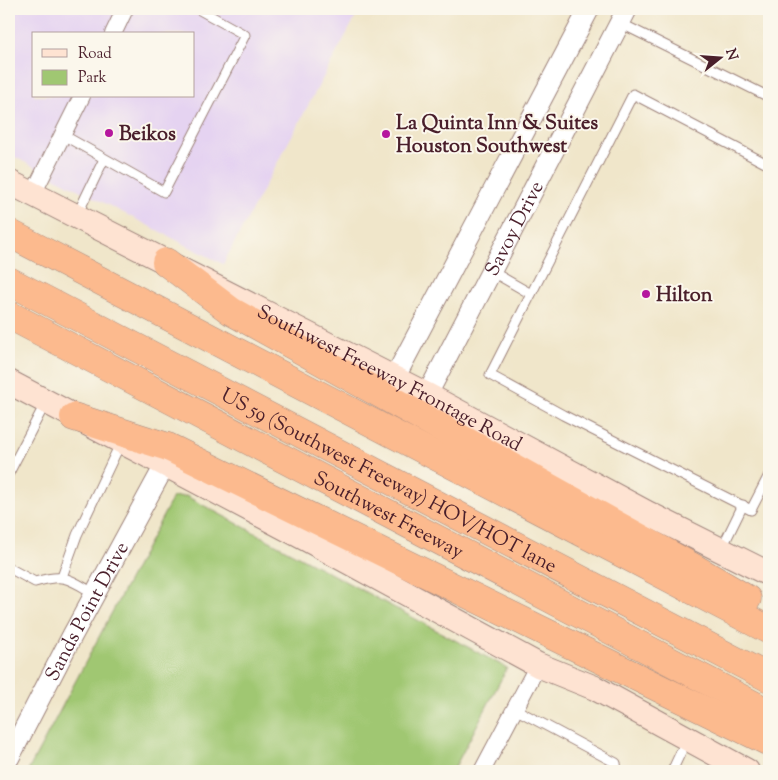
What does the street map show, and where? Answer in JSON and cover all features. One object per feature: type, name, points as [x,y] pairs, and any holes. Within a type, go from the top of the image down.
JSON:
[{"type":"highway","points":[[9,233],[769,630]]},
{"type":"highway","points":[[166,262],[231,311],[744,596],[769,618]]},
{"type":"highway","name":"US 59 (Southwest Freeway) HOV/HOT lane","points":[[9,281],[769,678]]},
{"type":"highway","name":"Southwest Freeway","points":[[9,315],[769,713]]},
{"type":"highway","points":[[74,417],[168,447],[769,742]]},
{"type":"main road","name":"Southwest Freeway Frontage Road","points":[[9,182],[427,396],[649,514],[769,573]]},
{"type":"main road","points":[[9,382],[538,665],[595,688],[748,771]]},
{"type":"street","points":[[114,32],[125,9]]},
{"type":"street","name":"Savoy Drive","points":[[394,379],[589,9]]},
{"type":"street","name":"Savoy Drive","points":[[427,396],[623,16]]},
{"type":"street","points":[[33,194],[81,98]]},
{"type":"street","name":"Sands Point Drive","points":[[9,758],[165,465]]},
{"type":"street","points":[[482,771],[538,665]]},
{"type":"lane","points":[[62,136],[164,192],[245,35],[198,9]]},
{"type":"lane","points":[[623,16],[769,97]]},
{"type":"lane","points":[[769,165],[633,94],[490,375],[563,415],[752,510],[769,475]]},
{"type":"lane","points":[[76,216],[104,158]]},
{"type":"lane","points":[[491,271],[531,294]]},
{"type":"lane","points":[[9,473],[46,402]]},
{"type":"lane","points":[[62,577],[77,535],[121,442]]},
{"type":"lane","points":[[721,550],[743,505]]},
{"type":"lane","points":[[9,568],[35,582],[54,576],[62,577],[95,594]]},
{"type":"lane","points":[[514,710],[616,763],[617,771]]},
{"type":"lane","points":[[672,771],[688,739]]},
{"type":"shaded area","points":[[9,9],[360,9],[223,264],[9,154]]},
{"type":"green space","points":[[186,496],[507,668],[453,771],[28,771],[173,497]]},
{"type":"place","name":"Beikos","points":[[109,133]]},
{"type":"place","name":"La Quinta Inn & Suites Houston Southwest","points":[[386,134]]},
{"type":"place","name":"Hilton","points":[[646,294]]}]
